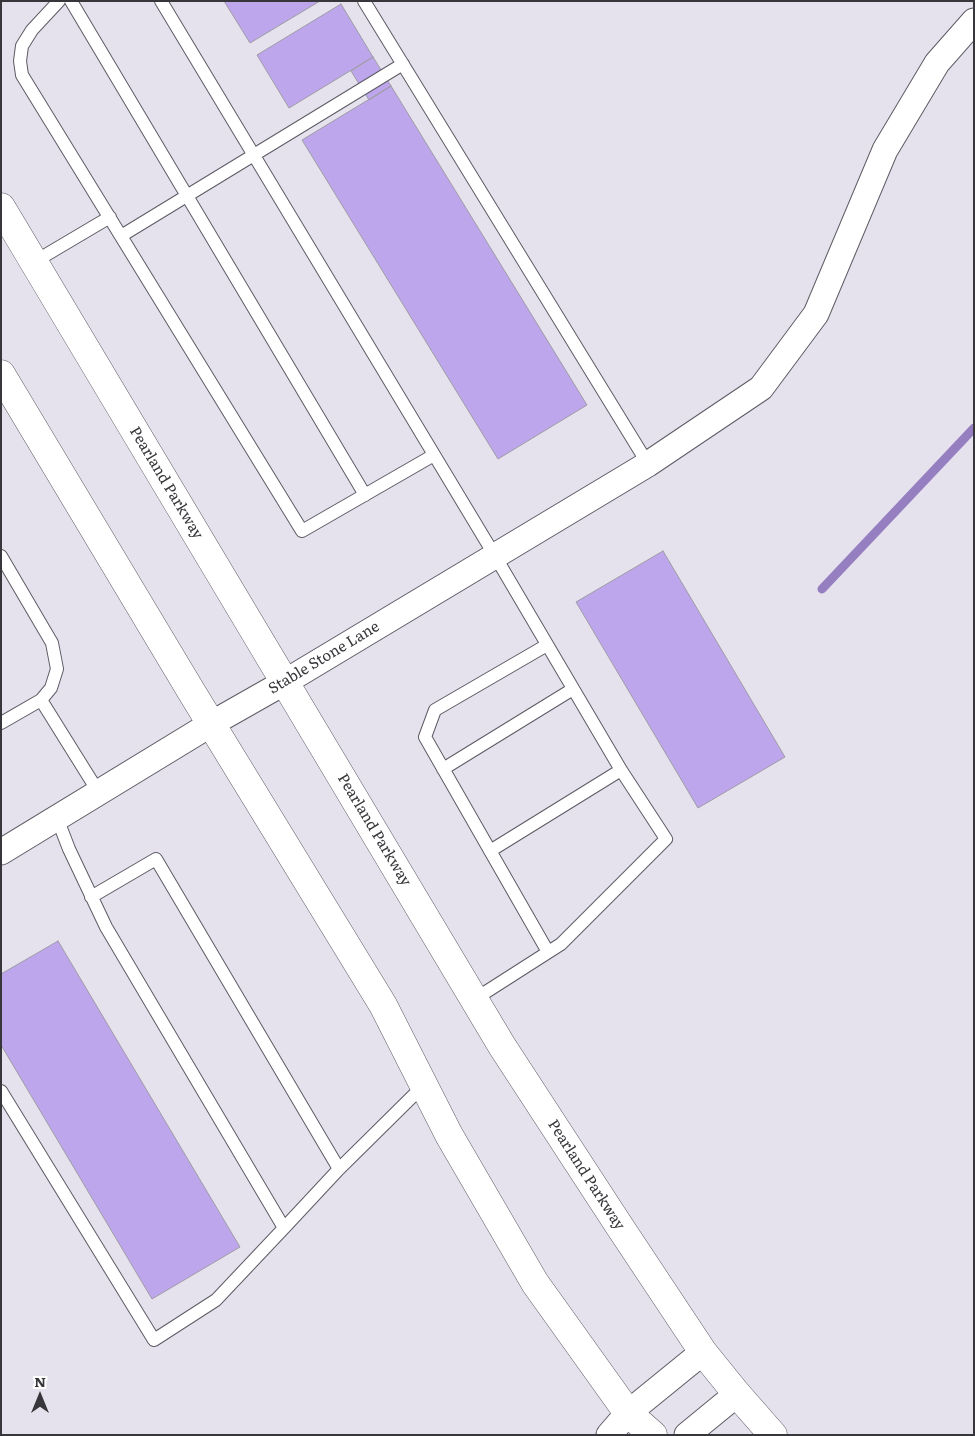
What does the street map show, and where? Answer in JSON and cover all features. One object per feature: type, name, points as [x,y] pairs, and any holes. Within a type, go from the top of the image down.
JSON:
[{"type":"main road","name":"Pearland Parkway","points":[[1,207],[502,1046],[703,1352],[773,1435]]},
{"type":"main road","points":[[1,374],[211,724],[383,1005],[449,1135],[534,1284],[628,1413],[653,1435]]},
{"type":"street","name":"Stable Stone Lane","points":[[1,852],[211,724],[285,682],[648,464],[760,388],[816,314],[885,150],[937,63],[974,21]]},
{"type":"street","points":[[609,1435],[628,1413],[703,1352]]},
{"type":"street","points":[[687,1435],[738,1394]]},
{"type":"lane","points":[[59,1],[32,30],[22,46],[20,61],[22,75],[302,530],[434,455]]},
{"type":"lane","points":[[71,1],[365,494]]},
{"type":"lane","points":[[161,1],[495,556],[621,770],[666,839],[561,944],[475,999]]},
{"type":"lane","points":[[364,1],[648,464]]},
{"type":"lane","points":[[121,236],[403,64]]},
{"type":"lane","points":[[34,262],[110,217]]},
{"type":"lane","points":[[1,556],[52,643],[57,669],[51,688],[41,700],[1,723]]},
{"type":"lane","points":[[547,645],[435,710],[425,737],[548,952]]},
{"type":"lane","points":[[443,769],[573,689]]},
{"type":"lane","points":[[41,700],[99,793]]},
{"type":"lane","points":[[490,850],[621,770]]},
{"type":"lane","points":[[57,818],[69,849],[111,936],[284,1228]]},
{"type":"lane","points":[[91,896],[156,859],[339,1169]]},
{"type":"lane","points":[[1,1091],[154,1340],[216,1300],[339,1169],[424,1085]]},
{"type":"building","points":[[224,1],[320,1],[250,43]]},
{"type":"building","points":[[341,4],[373,57],[289,108],[257,55]]},
{"type":"building","points":[[373,57],[391,86],[369,100],[351,71]]},
{"type":"building","points":[[391,86],[587,405],[498,459],[302,140]]},
{"type":"building","points":[[663,551],[785,757],[698,808],[576,602]]},
{"type":"building","points":[[58,941],[240,1247],[152,1299],[1,1045],[1,974]]},
{"type":"waterway","points":[[822,589],[974,428]]}]
